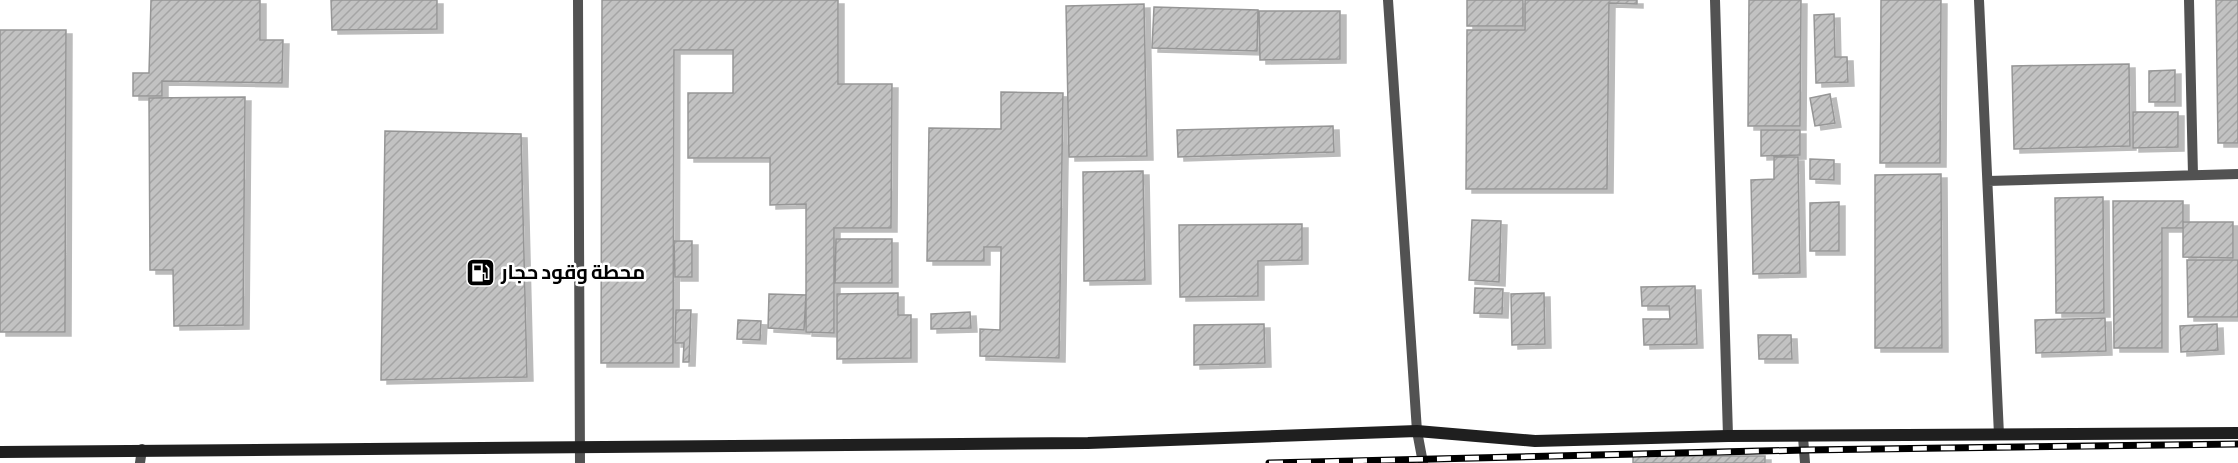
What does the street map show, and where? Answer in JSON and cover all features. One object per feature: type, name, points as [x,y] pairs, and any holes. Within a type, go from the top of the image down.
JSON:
[{"type":"street","points":[[0,452],[142,449],[1088,443],[1417,431],[1535,441],[1728,435],[1803,437],[2238,433]]},
{"type":"lane","points":[[578,0],[580,463]]},
{"type":"lane","points":[[1388,0],[1417,431],[1423,463]]},
{"type":"lane","points":[[1715,0],[1728,435]]},
{"type":"lane","points":[[1979,0],[1999,435]]},
{"type":"lane","points":[[2189,0],[2193,176]]},
{"type":"lane","points":[[1988,181],[2238,174]]},
{"type":"lane","points":[[1803,437],[1805,463]]},
{"type":"lane","points":[[140,463],[142,449]]},
{"type":"building","points":[[151,0],[260,0],[260,40],[283,40],[282,83],[162,81],[162,96],[133,96],[133,73],[149,73]]},
{"type":"building","points":[[331,0],[437,0],[437,29],[332,30]]},
{"type":"building","points":[[602,0],[838,0],[838,84],[892,84],[891,228],[834,228],[834,333],[806,332],[806,204],[770,205],[770,158],[688,158],[688,93],[733,93],[733,50],[674,50],[673,363],[601,363]]},
{"type":"building","points":[[1467,0],[1523,0],[1523,26],[1467,26]]},
{"type":"building","points":[[1525,0],[1637,0],[1637,4],[1609,3],[1607,189],[1466,189],[1467,30],[1525,30]]},
{"type":"building","points":[[1749,0],[1801,0],[1800,126],[1748,126]]},
{"type":"building","points":[[1881,0],[1941,0],[1940,163],[1880,163]]},
{"type":"building","points":[[2216,0],[2238,0],[2238,143],[2218,143]]},
{"type":"building","points":[[1144,4],[1147,156],[1069,157],[1066,6]]},
{"type":"building","points":[[1154,7],[1258,10],[1257,51],[1152,48]]},
{"type":"building","points":[[1259,11],[1340,11],[1340,59],[1260,60]]},
{"type":"building","points":[[1834,14],[1835,57],[1847,57],[1848,82],[1816,83],[1814,15]]},
{"type":"building","points":[[0,30],[66,30],[65,332],[0,332]]},
{"type":"building","points":[[2129,64],[2130,146],[2014,149],[2012,66]]},
{"type":"building","points":[[2175,70],[2175,102],[2149,102],[2149,71]]},
{"type":"building","points":[[1001,92],[1063,93],[1059,358],[980,356],[980,329],[1000,330],[1001,247],[984,247],[984,261],[927,261],[929,128],[1001,129]]},
{"type":"building","points":[[1830,94],[1835,123],[1815,126],[1810,98]]},
{"type":"building","points":[[245,97],[243,325],[174,326],[173,270],[150,270],[149,98]]},
{"type":"building","points":[[2133,112],[2178,112],[2178,147],[2133,148]]},
{"type":"building","points":[[1333,126],[1334,152],[1178,157],[1177,130]]},
{"type":"building","points":[[1761,130],[1800,130],[1800,155],[1761,156]]},
{"type":"building","points":[[385,131],[521,134],[527,377],[381,380]]},
{"type":"building","points":[[1774,157],[1798,157],[1800,273],[1753,274],[1751,180],[1774,179]]},
{"type":"building","points":[[1810,159],[1834,160],[1834,180],[1810,179]]},
{"type":"building","points":[[1143,171],[1145,280],[1084,281],[1083,172]]},
{"type":"building","points":[[1941,174],[1942,348],[1875,348],[1875,175]]},
{"type":"building","points":[[2103,197],[2104,313],[2056,313],[2055,198]]},
{"type":"building","points":[[2113,201],[2183,201],[2183,228],[2162,228],[2162,348],[2114,348]]},
{"type":"building","points":[[1839,202],[1839,251],[1810,251],[1810,203]]},
{"type":"building","points":[[1472,220],[1501,221],[1499,282],[1469,280]]},
{"type":"building","points":[[2183,222],[2233,222],[2233,258],[2183,257]]},
{"type":"building","points":[[1302,224],[1302,260],[1258,261],[1258,296],[1180,297],[1179,225]]},
{"type":"building","points":[[836,239],[892,239],[892,283],[835,283]]},
{"type":"building","points":[[674,241],[692,241],[692,277],[675,277]]},
{"type":"building","points":[[2187,260],[2238,260],[2238,317],[2188,317]]},
{"type":"building","points":[[1695,286],[1697,344],[1644,345],[1643,319],[1670,319],[1669,306],[1642,306],[1641,287]]},
{"type":"building","points":[[1475,288],[1503,289],[1502,314],[1474,313]]},
{"type":"building","points":[[898,293],[898,315],[911,315],[911,358],[837,359],[837,294]]},
{"type":"building","points":[[1544,293],[1545,344],[1512,345],[1511,294]]},
{"type":"building","points":[[769,294],[806,295],[804,330],[768,328]]},
{"type":"building","points":[[676,310],[691,310],[689,362],[683,362],[684,343],[675,343]]},
{"type":"building","points":[[970,312],[971,328],[931,329],[931,314]]},
{"type":"building","points":[[2105,318],[2106,351],[2036,353],[2035,320]]},
{"type":"building","points":[[738,320],[761,321],[760,340],[737,339]]},
{"type":"building","points":[[1264,324],[1265,363],[1194,365],[1194,325]]},
{"type":"building","points":[[2217,324],[2218,350],[2181,352],[2180,326]]},
{"type":"building","points":[[1758,335],[1791,335],[1792,359],[1759,359]]},
{"type":"building","points":[[1633,456],[1765,456],[1765,463],[1633,463]]},
{"type":"railway","points":[[1269,463],[1805,450],[2238,444]]},
{"type":"place","name":"محطة وقود حجار","points":[[480,273]]}]
